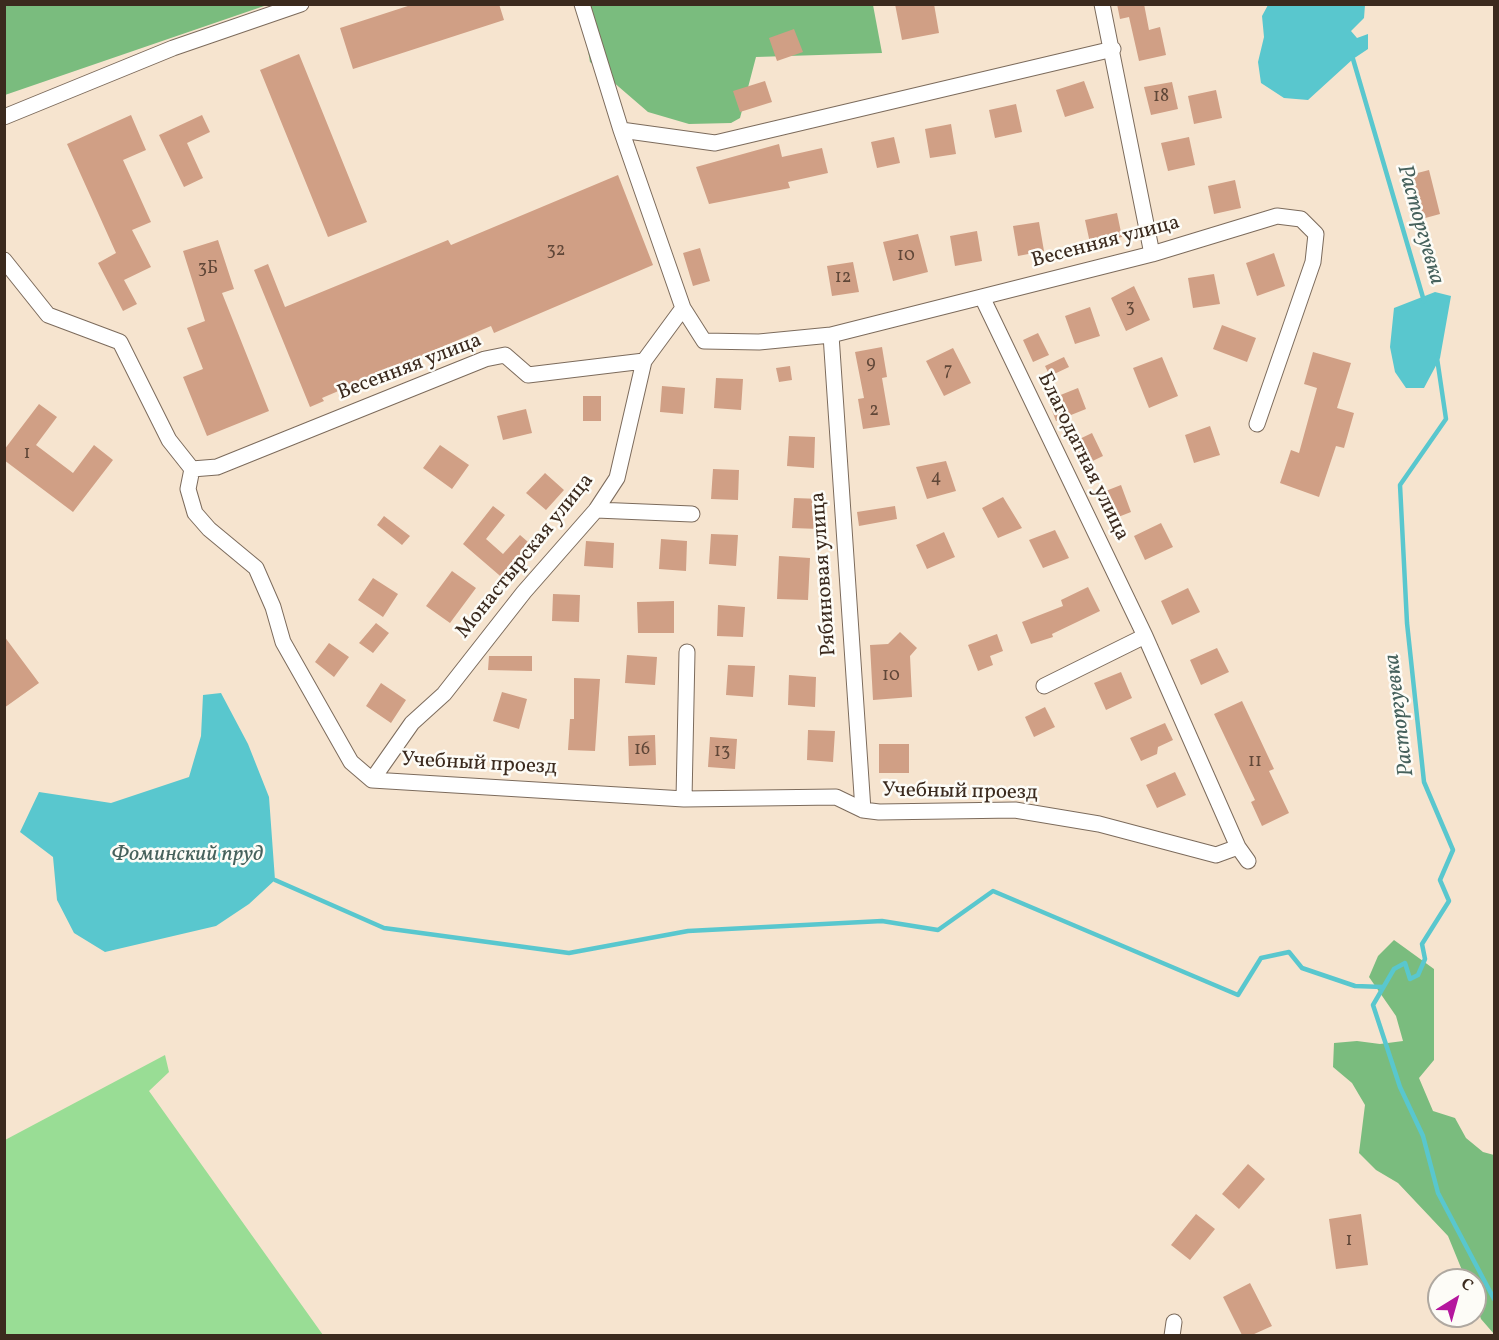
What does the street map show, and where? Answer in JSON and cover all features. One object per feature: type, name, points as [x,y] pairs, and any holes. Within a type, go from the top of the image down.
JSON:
[{"type":"street","points":[[4,117],[173,48],[301,4]]},
{"type":"street","points":[[582,4],[621,130],[683,308]]},
{"type":"street","points":[[1102,4],[1113,49],[1152,254]]},
{"type":"street","points":[[621,130],[715,143],[1113,49]]},
{"type":"street","name":"Весенняя улица","points":[[683,308],[704,341],[759,342],[831,335],[1152,254],[1277,216],[1301,219],[1316,234],[1313,262],[1257,424]]},
{"type":"street","points":[[4,260],[48,315],[120,342],[169,440],[192,469]]},
{"type":"street","name":"Благодатная улица","points":[[982,297],[1144,636],[1238,847],[1248,861]]},
{"type":"street","name":"Монастырская улица","points":[[372,780],[412,723],[444,694],[510,609],[596,510],[617,477],[644,361],[683,308]]},
{"type":"street","name":"Рябиновая улица","points":[[831,335],[863,810]]},
{"type":"street","name":"Весенняя улица","points":[[192,469],[217,467],[485,359],[505,355],[528,375],[644,361]]},
{"type":"street","name":"Учебный проезд","points":[[192,469],[188,489],[195,513],[209,530],[256,568],[273,608],[283,642],[351,762],[372,780],[684,799],[836,797],[863,810],[1015,810],[1099,824],[1216,855],[1238,847]]},
{"type":"street","points":[[596,510],[692,514]]},
{"type":"street","points":[[1044,686],[1144,636]]},
{"type":"street","points":[[684,799],[687,652]]},
{"type":"green space","points":[[5,4],[267,4],[267,5],[5,95]]},
{"type":"green space","points":[[580,5],[873,5],[882,53],[756,57],[740,118],[731,123],[689,124],[648,112],[590,62]]},
{"type":"green space","points":[[1394,940],[1434,969],[1434,1060],[1419,1078],[1433,1111],[1455,1118],[1466,1138],[1483,1152],[1494,1155],[1494,1334],[1487,1326],[1487,1268],[1461,1268],[1448,1236],[1398,1183],[1376,1170],[1359,1153],[1365,1105],[1352,1083],[1333,1067],[1334,1043],[1357,1041],[1380,1044],[1403,1041],[1396,1016],[1369,977],[1378,956]]},
{"type":"green space","points":[[165,1055],[169,1072],[149,1091],[323,1335],[5,1335],[5,1140]]},
{"type":"water","points":[[1268,5],[1365,5],[1364,18],[1351,31],[1357,38],[1368,34],[1368,49],[1353,59],[1308,100],[1284,98],[1261,83],[1258,62],[1264,37],[1262,16]]},
{"type":"water","points":[[1435,292],[1451,296],[1440,358],[1424,388],[1406,388],[1395,372],[1390,347],[1394,308]]},
{"type":"water","name":"Фоминский пруд","points":[[221,693],[248,744],[269,797],[275,880],[249,904],[216,926],[105,952],[74,933],[57,900],[53,857],[20,832],[39,792],[111,803],[189,777],[201,736],[203,695]]},
{"type":"building","points":[[414,4],[499,4],[504,20],[353,69],[340,28]]},
{"type":"building","points":[[895,4],[934,4],[939,33],[902,40]]},
{"type":"building","points":[[1117,4],[1144,4],[1149,30],[1160,27],[1166,55],[1139,61],[1129,17],[1120,19]]},
{"type":"building","points":[[794,29],[803,52],[777,61],[769,38]]},
{"type":"building","points":[[299,54],[367,222],[328,237],[260,70]]},
{"type":"building","points":[[765,81],[772,102],[740,112],[733,91]]},
{"type":"building","points":[[1084,81],[1094,108],[1065,117],[1056,90]]},
{"type":"building","points":[[1172,82],[1178,109],[1151,115],[1144,87]]},
{"type":"building","points":[[1216,90],[1222,118],[1194,124],[1188,96]]},
{"type":"building","points":[[1016,104],[1022,132],[995,138],[989,110]]},
{"type":"building","points":[[131,115],[146,150],[123,160],[151,222],[132,230],[151,267],[124,280],[137,304],[123,311],[98,263],[116,253],[67,144]]},
{"type":"building","points":[[202,115],[210,132],[187,143],[203,178],[184,187],[159,135]]},
{"type":"building","points":[[951,124],[956,154],[930,158],[925,129]]},
{"type":"building","points":[[894,137],[900,163],[877,168],[871,142]]},
{"type":"building","points":[[1189,137],[1195,165],[1168,171],[1161,143]]},
{"type":"building","points":[[779,144],[782,157],[822,148],[828,173],[788,182],[790,188],[709,204],[696,167]]},
{"type":"building","points":[[1429,170],[1440,214],[1418,220],[1406,176]]},
{"type":"building","points":[[618,175],[653,265],[494,333],[491,326],[322,398],[324,401],[310,407],[254,270],[268,264],[285,307],[448,240],[451,245]]},
{"type":"building","points":[[1235,180],[1241,208],[1214,214],[1208,186]]},
{"type":"building","points":[[1117,213],[1122,237],[1090,243],[1085,220]]},
{"type":"building","points":[[1039,222],[1044,251],[1018,256],[1013,226]]},
{"type":"building","points":[[977,231],[982,261],[955,266],[950,236]]},
{"type":"building","points":[[918,234],[928,272],[893,281],[883,242]]},
{"type":"building","points":[[218,240],[234,289],[222,293],[269,411],[207,436],[183,377],[203,369],[187,328],[205,321],[183,251]]},
{"type":"building","points":[[700,248],[710,281],[693,286],[683,253]]},
{"type":"building","points":[[1274,253],[1285,286],[1257,296],[1246,263]]},
{"type":"building","points":[[853,262],[859,292],[832,296],[827,266]]},
{"type":"building","points":[[1214,274],[1220,304],[1193,308],[1188,278]]},
{"type":"building","points":[[1134,286],[1150,320],[1126,331],[1111,298]]},
{"type":"building","points":[[1090,307],[1100,336],[1075,344],[1065,316]]},
{"type":"building","points":[[1222,325],[1256,338],[1247,362],[1213,349]]},
{"type":"building","points":[[1038,333],[1049,355],[1033,362],[1023,340]]},
{"type":"building","points":[[882,347],[887,377],[882,378],[890,425],[863,429],[858,399],[864,398],[855,352]]},
{"type":"building","points":[[953,348],[971,383],[944,396],[926,361]]},
{"type":"building","points":[[1313,352],[1351,363],[1337,408],[1354,413],[1344,448],[1336,446],[1319,497],[1280,483],[1291,450],[1299,453],[1317,388],[1304,384]]},
{"type":"building","points":[[1064,357],[1069,367],[1050,376],[1045,366]]},
{"type":"building","points":[[1162,357],[1178,396],[1149,408],[1133,368]]},
{"type":"building","points":[[790,366],[792,380],[779,382],[776,368]]},
{"type":"building","points":[[716,378],[743,379],[741,410],[714,408]]},
{"type":"building","points":[[662,386],[685,388],[683,414],[660,412]]},
{"type":"building","points":[[1078,388],[1086,409],[1056,421],[1048,400]]},
{"type":"building","points":[[583,396],[601,396],[601,421],[583,421]]},
{"type":"building","points":[[39,404],[57,417],[36,445],[73,473],[94,445],[113,460],[73,512],[4,460],[4,450]]},
{"type":"building","points":[[526,409],[532,433],[503,440],[497,416]]},
{"type":"building","points":[[1210,426],[1220,455],[1194,463],[1185,435]]},
{"type":"building","points":[[1092,433],[1103,456],[1080,467],[1069,444]]},
{"type":"building","points":[[789,436],[815,437],[814,468],[787,466]]},
{"type":"building","points":[[440,445],[469,465],[452,489],[423,468]]},
{"type":"building","points":[[946,461],[956,491],[927,499],[916,467]]},
{"type":"building","points":[[713,469],[739,470],[738,500],[711,499]]},
{"type":"building","points":[[545,473],[564,490],[546,510],[526,493]]},
{"type":"building","points":[[1121,485],[1131,512],[1108,521],[1098,494]]},
{"type":"building","points":[[1003,497],[1022,528],[998,538],[982,508]]},
{"type":"building","points":[[794,498],[821,499],[819,529],[792,528]]},
{"type":"building","points":[[493,506],[505,515],[486,539],[503,554],[520,535],[535,548],[506,581],[463,544]]},
{"type":"building","points":[[895,506],[897,519],[859,526],[857,512]]},
{"type":"building","points":[[384,516],[410,536],[402,545],[377,525]]},
{"type":"building","points":[[1161,523],[1173,547],[1145,560],[1134,536]]},
{"type":"building","points":[[1055,530],[1069,558],[1043,568],[1029,540]]},
{"type":"building","points":[[944,532],[955,557],[927,569],[916,545]]},
{"type":"building","points":[[711,534],[738,535],[736,566],[709,564]]},
{"type":"building","points":[[661,539],[687,541],[686,571],[659,569]]},
{"type":"building","points":[[586,541],[614,543],[613,568],[584,566]]},
{"type":"building","points":[[779,556],[810,558],[808,600],[777,599]]},
{"type":"building","points":[[452,571],[476,588],[450,623],[426,606]]},
{"type":"building","points":[[373,578],[398,594],[383,617],[358,600]]},
{"type":"building","points":[[1088,587],[1100,611],[1052,634],[1053,637],[1031,644],[1022,622],[1063,606],[1061,600]]},
{"type":"building","points":[[1188,588],[1200,612],[1172,625],[1161,601]]},
{"type":"building","points":[[553,594],[580,595],[579,622],[552,621]]},
{"type":"building","points":[[674,601],[674,633],[638,633],[637,602]]},
{"type":"building","points":[[718,605],[745,607],[743,637],[717,636]]},
{"type":"building","points":[[376,623],[389,633],[373,653],[359,643]]},
{"type":"building","points":[[900,632],[917,648],[910,656],[912,697],[873,700],[870,645],[888,644]]},
{"type":"building","points":[[997,634],[1003,651],[990,656],[993,665],[978,671],[968,645]]},
{"type":"building","points":[[4,636],[39,683],[4,708]]},
{"type":"building","points":[[329,643],[349,657],[334,677],[315,662]]},
{"type":"building","points":[[1217,648],[1229,672],[1201,685],[1190,660]]},
{"type":"building","points":[[627,655],[657,657],[655,685],[625,683]]},
{"type":"building","points":[[489,656],[532,656],[532,671],[488,670]]},
{"type":"building","points":[[728,665],[755,666],[753,697],[726,695]]},
{"type":"building","points":[[1121,672],[1132,698],[1106,710],[1094,683]]},
{"type":"building","points":[[789,675],[816,677],[815,707],[788,705]]},
{"type":"building","points":[[574,678],[600,679],[595,751],[568,750],[570,719],[574,719]]},
{"type":"building","points":[[381,683],[406,700],[391,723],[366,706]]},
{"type":"building","points":[[502,692],[527,699],[519,729],[493,721]]},
{"type":"building","points":[[1242,701],[1274,769],[1269,771],[1289,813],[1262,826],[1251,802],[1255,800],[1214,714]]},
{"type":"building","points":[[1045,707],[1055,727],[1034,737],[1025,717]]},
{"type":"building","points":[[1165,723],[1173,740],[1158,747],[1157,754],[1141,761],[1130,738]]},
{"type":"building","points":[[808,730],[835,731],[833,762],[807,760]]},
{"type":"building","points":[[655,735],[656,765],[629,766],[628,736]]},
{"type":"building","points":[[710,737],[737,739],[735,769],[708,767]]},
{"type":"building","points":[[879,744],[909,744],[909,773],[879,773]]},
{"type":"building","points":[[1175,772],[1186,795],[1157,808],[1146,785]]},
{"type":"building","points":[[1248,1164],[1265,1179],[1239,1209],[1222,1194]]},
{"type":"building","points":[[1196,1214],[1215,1229],[1190,1260],[1171,1245]]},
{"type":"building","points":[[1361,1214],[1368,1265],[1336,1269],[1329,1219]]},
{"type":"building","points":[[1250,1283],[1272,1326],[1252,1335],[1242,1335],[1223,1297]]},
{"type":"waterway","name":"Расторгуевка","points":[[1353,59],[1424,301]]},
{"type":"waterway","name":"Расторгуевка","points":[[1437,358],[1446,419],[1400,485],[1407,623],[1424,782],[1453,850],[1440,880],[1449,901],[1422,944],[1425,959],[1418,975],[1410,979],[1405,963],[1394,969],[1373,1005],[1400,1087],[1423,1136],[1438,1193],[1494,1299]]},
{"type":"waterway","points":[[275,880],[384,928],[569,953],[688,931],[882,921],[938,930],[993,891],[1238,995],[1261,958],[1289,952],[1302,968],[1355,986],[1383,987]]}]
